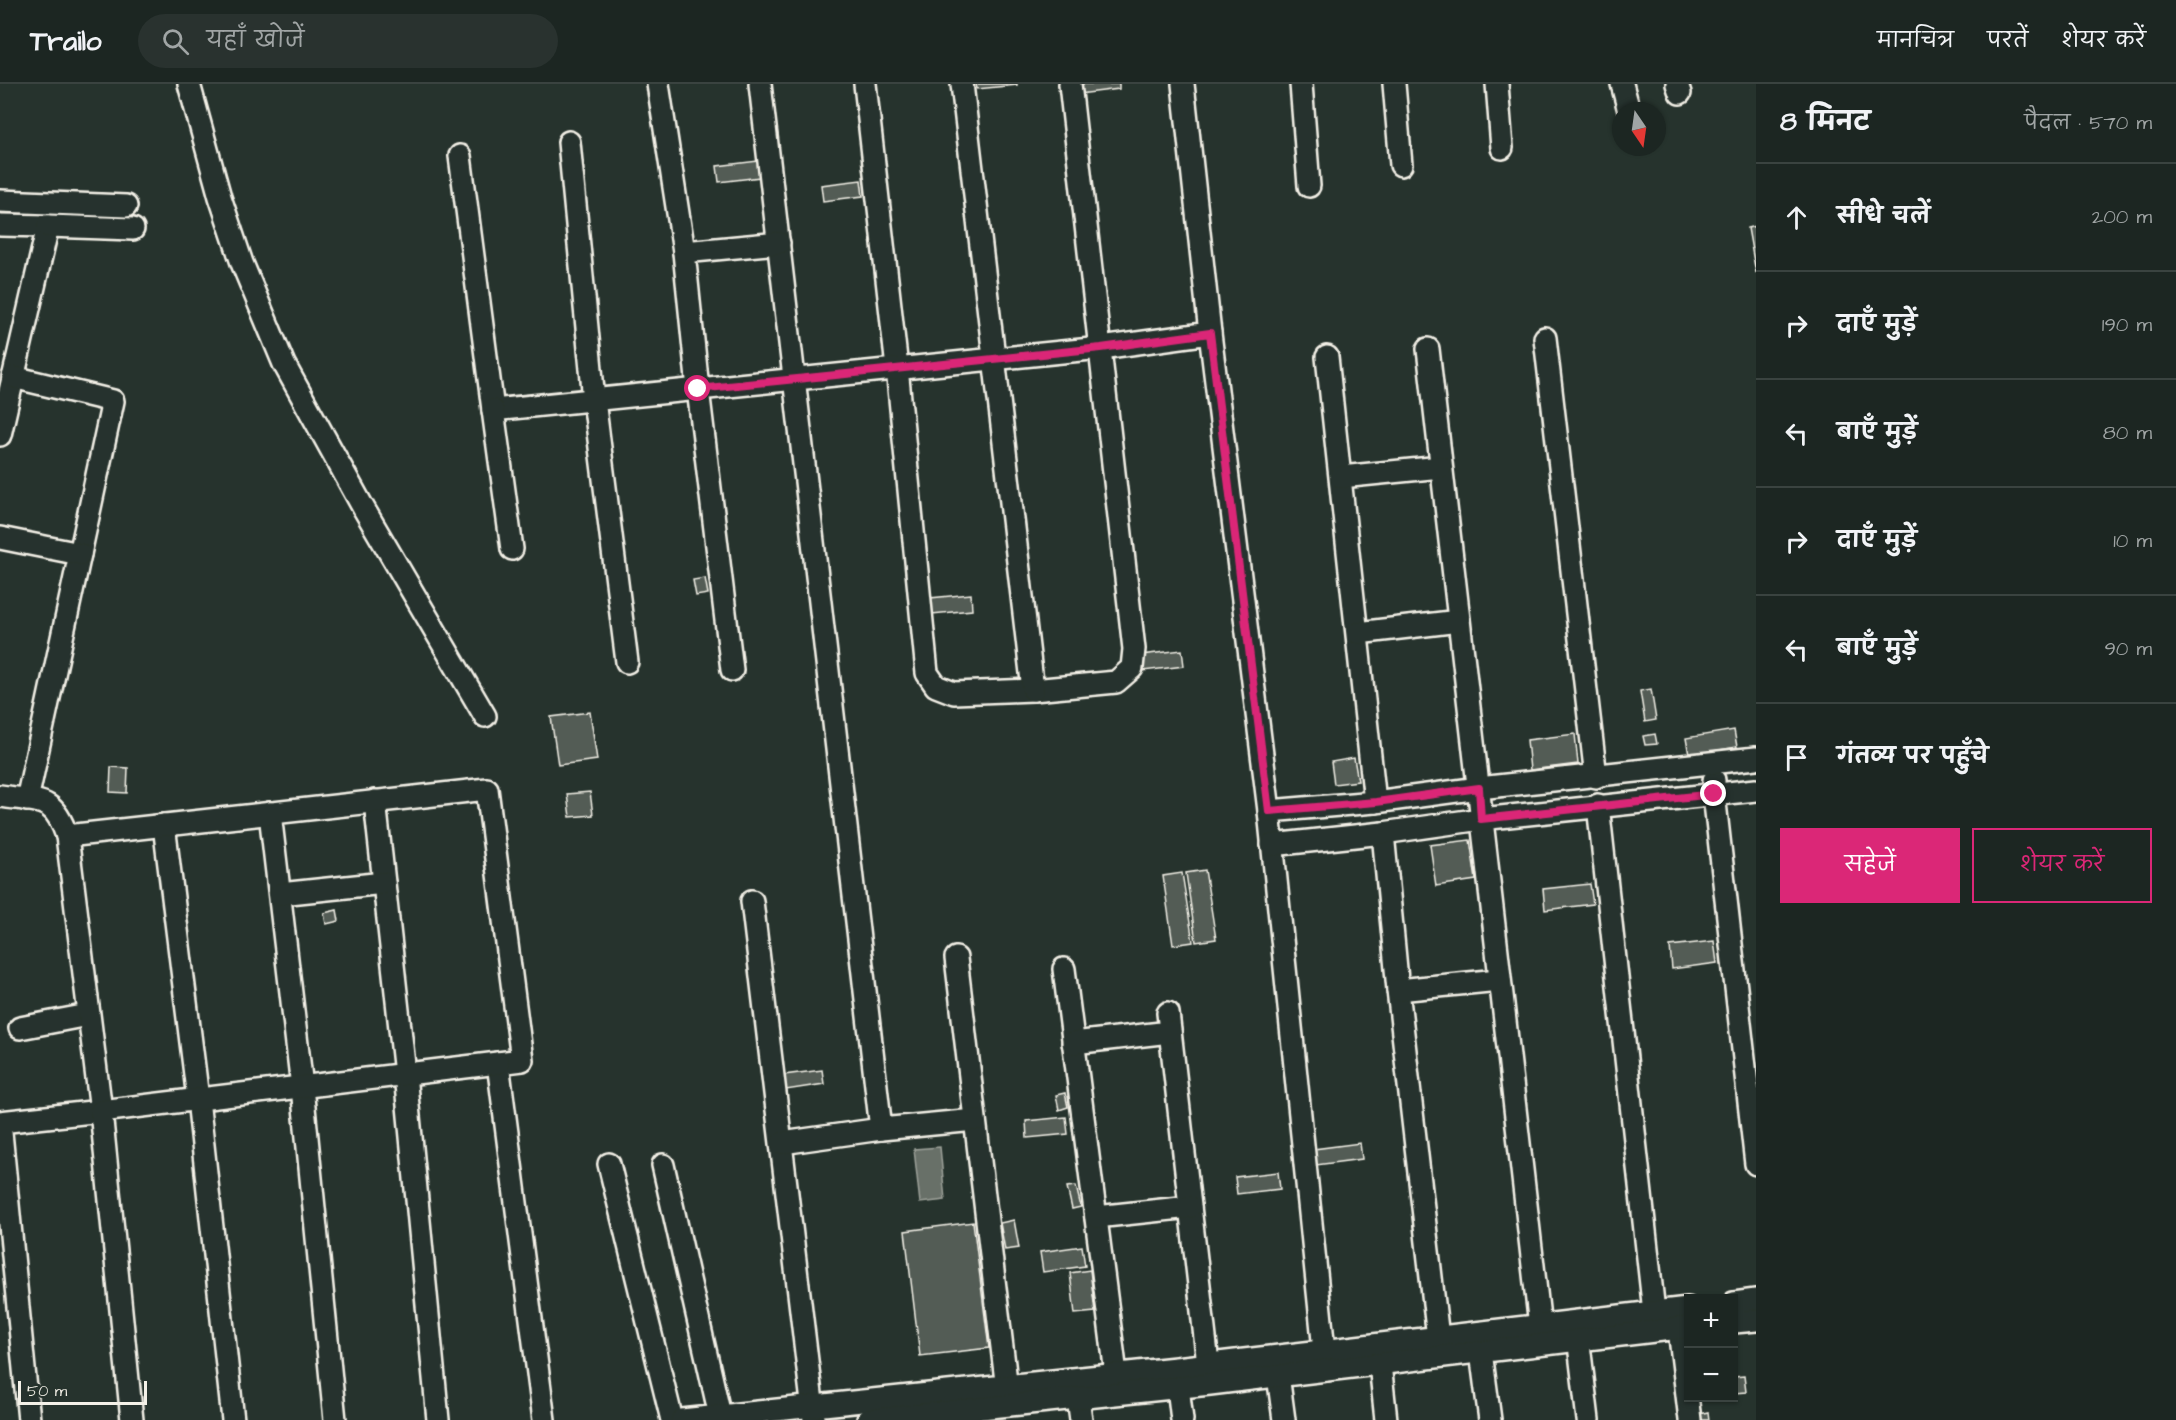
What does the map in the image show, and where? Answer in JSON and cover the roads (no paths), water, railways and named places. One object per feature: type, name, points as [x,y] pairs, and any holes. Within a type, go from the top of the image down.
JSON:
[{"type":"street","points":[[189,84],[220,197],[242,263],[284,364],[364,509],[485,716]]},
{"type":"street","points":[[658,84],[684,252],[732,670]]},
{"type":"street","points":[[760,84],[881,1129]]},
{"type":"street","points":[[865,84],[897,368],[927,673],[936,686],[954,693],[1033,690],[1116,682],[1132,668],[1134,649],[1070,84]]},
{"type":"street","points":[[962,84],[1033,690]]},
{"type":"street","points":[[1183,84],[1210,333],[1269,811],[1325,1360]]},
{"type":"street","points":[[1301,84],[1309,186]]},
{"type":"street","points":[[1394,84],[1401,165]]},
{"type":"street","points":[[1497,84],[1502,148]]},
{"type":"street","points":[[1622,84],[1627,102]]},
{"type":"street","points":[[569,142],[594,400],[627,662]]},
{"type":"street","points":[[460,156],[512,549]]},
{"type":"street","points":[[0,201],[126,206]]},
{"type":"street","points":[[0,225],[133,229]]},
{"type":"street","points":[[0,435],[48,226]]},
{"type":"street","points":[[684,252],[778,243]]},
{"type":"street","points":[[493,410],[1101,348],[1210,333]]},
{"type":"street","points":[[1545,338],[1596,777]]},
{"type":"street","points":[[1428,349],[1540,1335]]},
{"type":"street","points":[[1327,357],[1376,802]]},
{"type":"street","points":[[13,377],[113,401],[27,800]]},
{"type":"street","points":[[1341,477],[1442,467]]},
{"type":"street","points":[[0,538],[80,554]]},
{"type":"street","points":[[1358,633],[1459,621]]},
{"type":"street","points":[[1269,811],[1376,802],[1479,788],[1756,758]]},
{"type":"street","points":[[1714,763],[1714,794],[1756,1164]]},
{"type":"street","points":[[29,1420],[6,1249],[0,1122],[522,1060],[487,789],[67,836]]},
{"type":"street","points":[[1272,845],[1481,819],[1756,790]]},
{"type":"street","points":[[0,796],[45,802],[60,816],[67,836],[101,1111],[132,1420]]},
{"type":"street","points":[[375,801],[405,1074],[438,1420]]},
{"type":"street","points":[[1598,806],[1654,1312]]},
{"type":"street","points":[[270,813],[302,1087],[335,1420]]},
{"type":"street","points":[[164,825],[198,1099],[233,1420]]},
{"type":"street","points":[[1383,833],[1398,990],[1438,1338]]},
{"type":"street","points":[[280,894],[384,883]]},
{"type":"street","points":[[752,901],[813,1413]]},
{"type":"street","points":[[956,958],[1007,1395]]},
{"type":"street","points":[[1064,969],[1116,1374]]},
{"type":"street","points":[[1398,990],[1499,980]]},
{"type":"street","points":[[20,1028],[88,1015]]},
{"type":"street","points":[[1072,1043],[1169,1023],[1208,1364]]},
{"type":"street","points":[[498,1064],[544,1420]]},
{"type":"street","points":[[782,1143],[881,1129],[975,1120]]},
{"type":"street","points":[[609,1164],[672,1420]]},
{"type":"street","points":[[663,1165],[720,1418]]},
{"type":"street","points":[[1096,1217],[1190,1207]]},
{"type":"street","points":[[1738,1302],[1756,1300]]},
{"type":"street","points":[[1577,1331],[1654,1312],[1684,1309]]},
{"type":"street","points":[[1738,1322],[1756,1320]]},
{"type":"street","points":[[868,1420],[973,1414],[1007,1395],[1078,1398],[1278,1376],[1325,1360],[1438,1338],[1684,1328]]},
{"type":"street","points":[[1577,1331],[1588,1420]]},
{"type":"street","points":[[682,1420],[813,1413],[1007,1395],[1116,1374],[1208,1364],[1325,1360],[1380,1364],[1481,1352],[1540,1335]]},
{"type":"street","points":[[1685,1348],[1690,1420]]},
{"type":"street","points":[[1481,1352],[1490,1420]]},
{"type":"street","points":[[1380,1364],[1386,1420]]},
{"type":"street","points":[[1278,1376],[1284,1420]]},
{"type":"street","points":[[1179,1387],[1182,1420]]},
{"type":"street","points":[[1078,1398],[1081,1420]]}]
